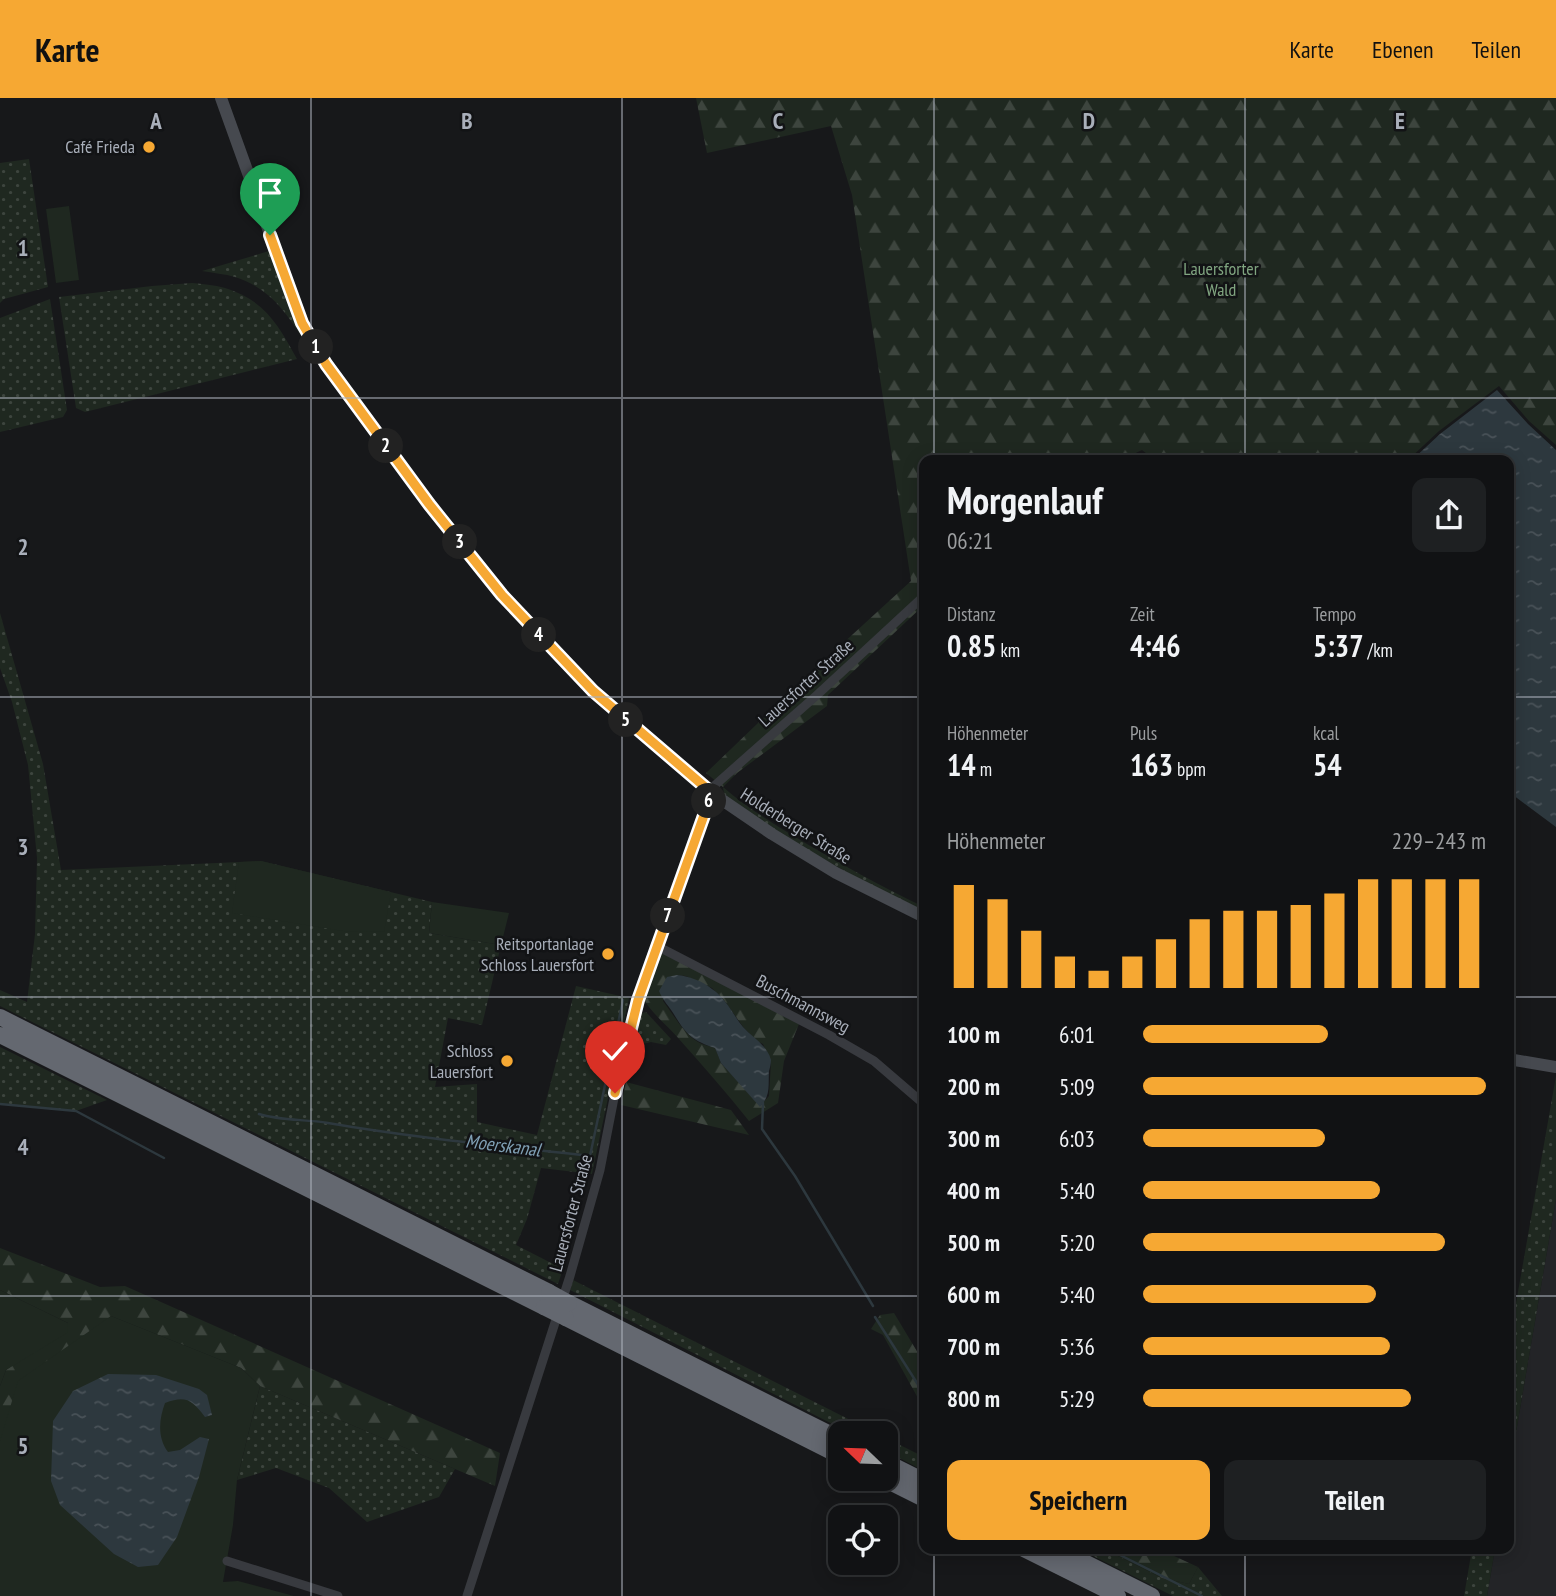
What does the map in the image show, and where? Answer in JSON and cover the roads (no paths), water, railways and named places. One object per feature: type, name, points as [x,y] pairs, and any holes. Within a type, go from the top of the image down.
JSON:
[{"type":"highway","points":[[0,1017],[546,1300]]},
{"type":"highway","points":[[0,1035],[546,1300],[828,1433]]},
{"type":"highway","points":[[568,1310],[828,1451]]},
{"type":"highway","points":[[898,1468],[919,1478]]},
{"type":"highway","points":[[898,1486],[919,1496]]},
{"type":"highway","points":[[1034,1554],[1118,1596]]},
{"type":"highway","points":[[1068,1554],[1152,1596]]},
{"type":"main road","name":"Holderberger Straße","points":[[221,98],[302,323],[326,364],[429,504],[502,595],[593,691],[712,793],[836,873],[919,914]]},
{"type":"main road","points":[[1514,1060],[1556,1068]]},
{"type":"street","name":"Lauersforter Straße","points":[[467,1596],[570,1276],[600,1170],[615,1093],[638,1000],[713,786],[919,601]]},
{"type":"street","name":"Buschmannsweg","points":[[657,946],[874,1060],[919,1097]]},
{"type":"street","points":[[227,1561],[338,1596]]},
{"type":"water","points":[[1497,390],[1556,450],[1556,827],[1514,796],[1514,455],[1417,455]]},
{"type":"water","points":[[677,975],[700,981],[717,993],[743,1027],[766,1050],[771,1060],[768,1090],[760,1107],[721,1063],[715,1048],[687,1033],[662,998],[659,991],[667,977]]},
{"type":"water","points":[[108,1374],[156,1375],[199,1389],[207,1395],[212,1415],[205,1417],[192,1403],[183,1399],[165,1403],[163,1409],[161,1434],[168,1452],[180,1450],[200,1437],[209,1439],[199,1477],[177,1537],[158,1565],[138,1567],[114,1554],[60,1505],[51,1481],[53,1421],[73,1391]]},
{"type":"waterway","name":"Moerskanal","points":[[259,1114],[590,1156],[623,1000]]},
{"type":"waterway","name":"Moerskanal","points":[[763,1103],[762,1129],[795,1176],[873,1306]]},
{"type":"waterway","name":"Moerskanal","points":[[0,1104],[76,1111],[164,1158]]},
{"type":"waterway","name":"Moerskanal","points":[[875,1317],[919,1386]]},
{"type":"waterway","name":"Moerskanal","points":[[1118,1554],[1202,1596]]},
{"type":"place","name":"Café Frieda","points":[[149,147]]},
{"type":"place","name":"Reitsportanlage Schloss Lauersfort","points":[[608,954]]},
{"type":"place","name":"Schloss Lauersfort","points":[[507,1061]]},
{"type":"park label","name":"Lauersforter Wald","points":[[1221,279]]}]
